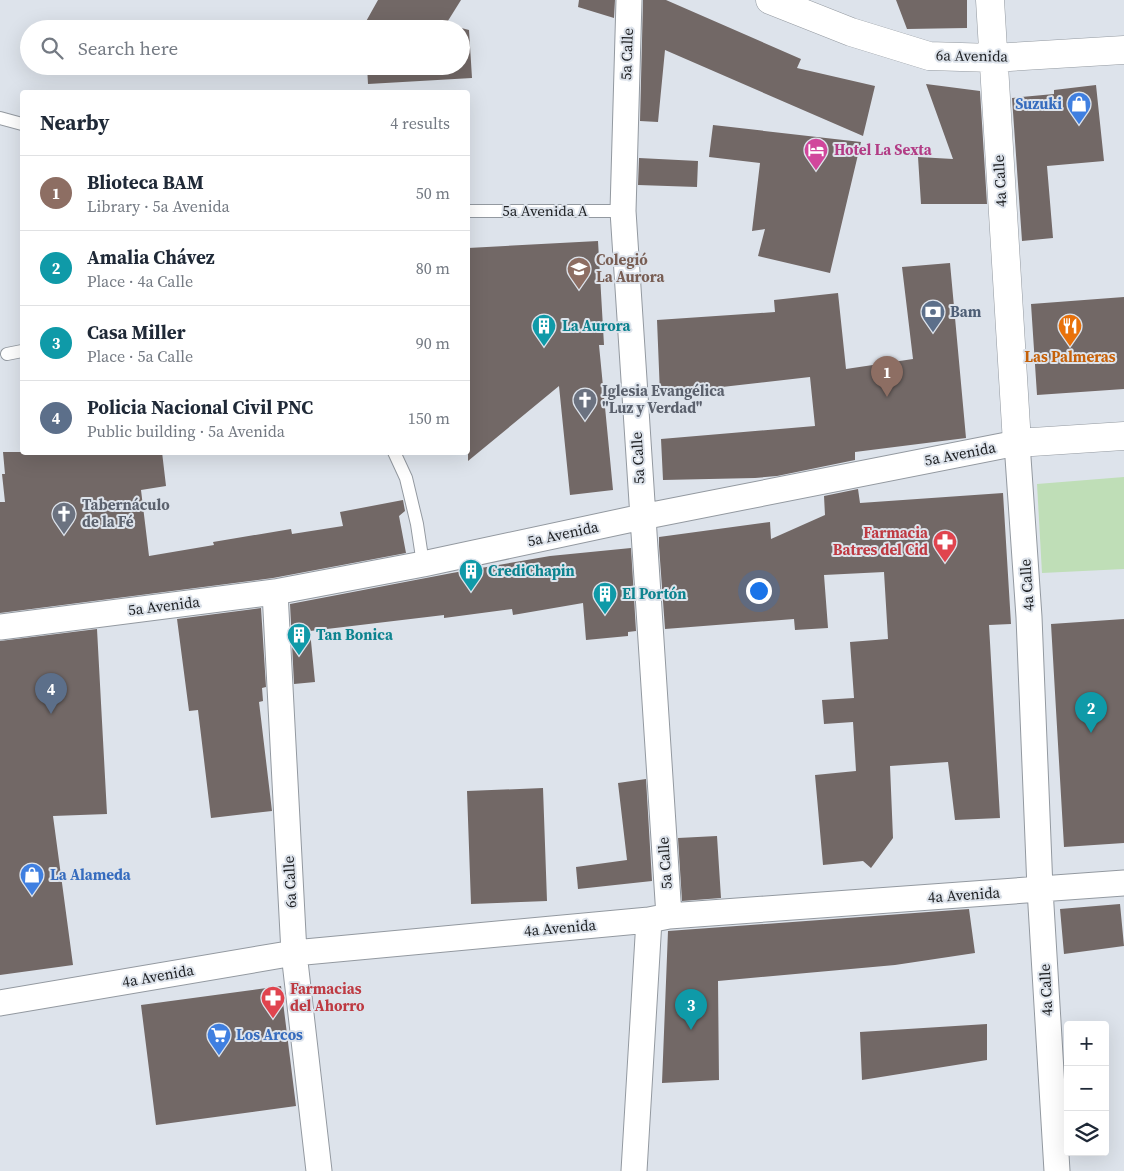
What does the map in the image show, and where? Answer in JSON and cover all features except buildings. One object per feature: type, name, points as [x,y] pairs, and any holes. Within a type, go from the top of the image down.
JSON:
[{"type":"main road","name":"6a Avenida","points":[[770,0],[850,32],[930,56],[993,58],[1124,50]]},
{"type":"main road","name":"4a Calle","points":[[990,0],[1017,443]]},
{"type":"main road","name":"5a Avenida","points":[[1017,443],[1124,436]]},
{"type":"street","name":"5a Calle","points":[[629,0],[623,211],[642,517],[659,918],[634,1171]]},
{"type":"street","name":"5a Avenida","points":[[0,626],[275,592],[423,564],[642,517],[1017,443]]},
{"type":"street","name":"4a Calle","points":[[1017,443],[1029,617],[1040,889],[1056,1171]]},
{"type":"street","name":"6a Calle","points":[[275,592],[294,953],[319,1171]]},
{"type":"street","name":"4a Avenida","points":[[0,1003],[294,953],[659,918],[1124,883]]},
{"type":"lane","points":[[0,118],[20,123]]},
{"type":"lane","name":"5a Avenida A","points":[[470,211],[623,211]]},
{"type":"lane","points":[[7,354],[20,351]]},
{"type":"lane","points":[[395,455],[406,478],[417,524],[423,564]]},
{"type":"green space","points":[[1124,477],[1124,569],[1042,573],[1037,484]]},
{"type":"place","name":"Suzuki","points":[[1079,125]]},
{"type":"place","name":"Hotel La Sexta","points":[[816,171]]},
{"type":"place","name":"Colegió La Aurora","points":[[579,290]]},
{"type":"place","name":"Bam","points":[[933,333]]},
{"type":"place","name":"La Aurora","points":[[544,347]]},
{"type":"place","name":"Las Palmeras","points":[[1070,347]]},
{"type":"place","name":"Blioteca BAM","points":[[887,397]]},
{"type":"place","name":"Iglesia Evangélica \"Luz y Verdad\"","points":[[585,421]]},
{"type":"place","name":"Tabernáculo de la Fé","points":[[64,535]]},
{"type":"place","name":"Farmacia Batres del Cid","points":[[945,563]]},
{"type":"place","name":"CrediChapin","points":[[471,592]]},
{"type":"place","name":"El Portón","points":[[605,615]]},
{"type":"place","name":"Tan Bonica","points":[[299,656]]},
{"type":"place","name":"Policia Nacional Civil PNC","points":[[51,714]]},
{"type":"place","name":"Amalia Chávez","points":[[1091,733]]},
{"type":"place","name":"La Alameda","points":[[32,896]]},
{"type":"place","name":"Farmacias del Ahorro","points":[[273,1019]]},
{"type":"place","name":"Casa Miller","points":[[691,1030]]},
{"type":"place","name":"Los Arcos","points":[[219,1056]]}]
